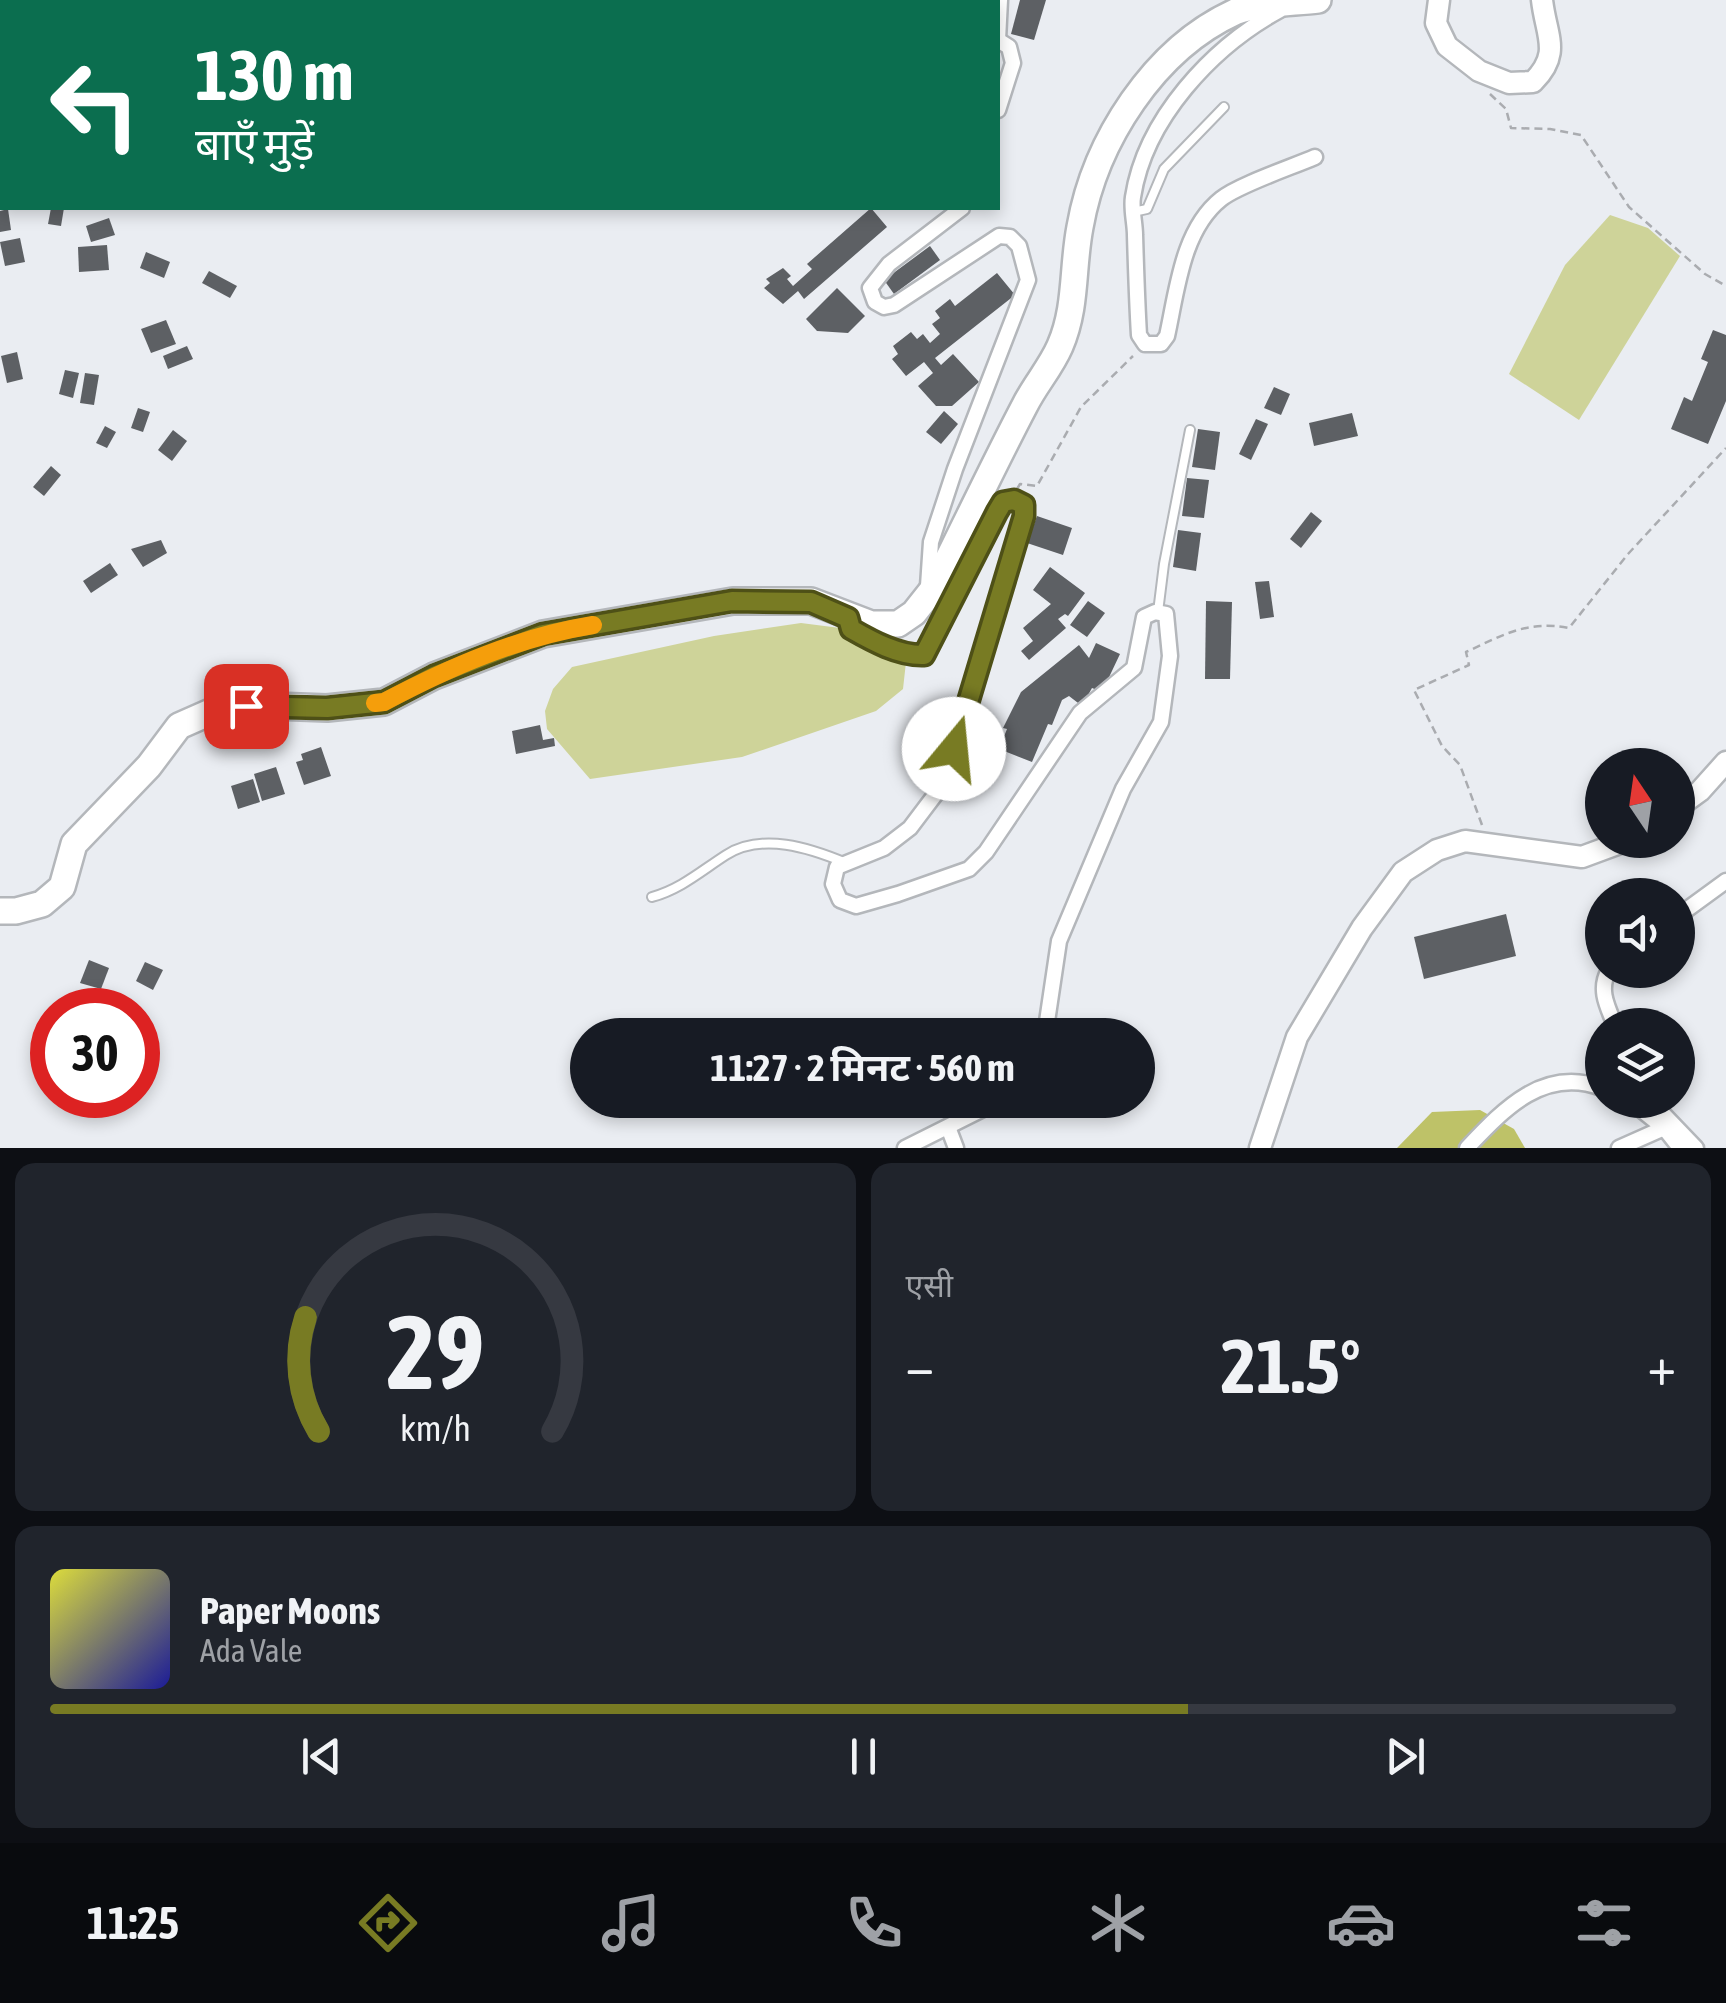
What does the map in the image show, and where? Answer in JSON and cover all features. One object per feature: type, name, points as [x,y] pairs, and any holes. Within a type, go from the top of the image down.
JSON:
[{"type":"highway","points":[[0,911],[42,904],[62,887],[74,844],[149,766],[179,726],[213,710],[246,706],[327,708],[384,702],[434,676],[543,634],[732,601],[811,602],[872,624],[898,624],[914,613],[928,596],[1026,402],[1059,348],[1073,309],[1080,227],[1087,198],[1123,116],[1162,65],[1196,36],[1238,10],[1305,2]]},
{"type":"main road","points":[[1439,0],[1436,23],[1446,46],[1479,71],[1510,83],[1533,82],[1548,67],[1552,51],[1542,0]]},
{"type":"main road","points":[[1695,795],[1726,762]]},
{"type":"main road","points":[[1260,1148],[1297,1037],[1362,928],[1404,872],[1437,850],[1465,841],[1585,856]]},
{"type":"street","points":[[1305,2],[1244,30],[1203,71],[1156,128],[1132,200],[1138,335],[1145,344],[1161,344],[1167,336],[1186,250],[1204,218],[1222,198],[1315,157]]},
{"type":"street","points":[[1000,41],[1009,47],[1013,63],[1000,104]]},
{"type":"street","points":[[928,596],[931,542],[954,469],[1028,280],[1019,246],[1010,237],[999,236],[894,305],[884,307],[875,302],[870,288],[888,264],[959,210]]},
{"type":"street","points":[[848,618],[851,629],[866,638],[912,656],[924,655],[1003,502],[1014,500],[1024,505],[1024,516],[944,784],[910,828],[884,848],[837,867],[832,884],[840,900],[856,906],[969,868],[986,852],[1080,713],[1134,668],[1144,616],[1166,614],[1170,656],[1160,722],[1123,789],[1058,941],[1047,1018]]},
{"type":"street","points":[[1695,904],[1726,881]]},
{"type":"street","points":[[1466,1148],[1502,1110],[1524,1094],[1570,1080],[1585,1084]]},
{"type":"street","points":[[904,1148],[965,1118]]},
{"type":"street","points":[[1652,1118],[1680,1148]]},
{"type":"street","points":[[1667,1118],[1696,1148]]},
{"type":"street","points":[[948,1127],[956,1148]]},
{"type":"street","points":[[1619,1148],[1664,1128]]},
{"type":"lane","points":[[1133,212],[1147,209],[1164,169],[1224,107]]},
{"type":"lane","points":[[1158,612],[1190,430]]},
{"type":"lane","points":[[652,897],[678,890],[729,853],[752,843],[802,847],[846,863]]},
{"type":"path","points":[[1479,71],[1474,80],[1506,109],[1511,128],[1581,135],[1628,207],[1705,274],[1726,286]]},
{"type":"path","points":[[1014,500],[1020,484],[1037,486],[1082,407],[1145,344]]},
{"type":"path","points":[[1492,844],[1474,808],[1460,765],[1442,746],[1414,690],[1469,665],[1466,652],[1531,624],[1569,628],[1628,554],[1726,448]]},
{"type":"green space","points":[[1610,215],[1648,228],[1680,256],[1579,420],[1509,374],[1565,265]]},
{"type":"green space","points":[[801,623],[840,628],[878,652],[906,662],[903,689],[876,711],[742,757],[590,779],[547,729],[545,711],[553,689],[572,667],[714,636]]},
{"type":"green space","points":[[1480,1110],[1514,1129],[1525,1148],[1397,1148],[1432,1112]]},
{"type":"building","points":[[1020,0],[1046,0],[1034,40],[1011,34]]},
{"type":"building","points":[[8,210],[11,230],[0,232],[0,211]]},
{"type":"building","points":[[51,210],[64,210],[61,226],[48,224]]},
{"type":"building","points":[[869,210],[887,227],[804,299],[798,291],[783,304],[764,288],[770,283],[766,279],[783,268],[791,276],[787,279],[793,286],[812,269],[807,264]]},
{"type":"building","points":[[109,218],[115,235],[91,242],[86,226]]},
{"type":"building","points":[[20,238],[25,262],[5,266],[0,242]]},
{"type":"building","points":[[107,245],[109,270],[79,272],[78,247]]},
{"type":"building","points":[[930,246],[940,260],[894,294],[884,280]]},
{"type":"building","points":[[146,252],[170,262],[164,278],[140,268]]},
{"type":"building","points":[[209,271],[237,286],[230,298],[202,283]]},
{"type":"building","points":[[997,273],[1015,295],[935,358],[941,365],[953,354],[979,382],[952,406],[936,406],[918,386],[933,373],[924,362],[906,376],[892,359],[898,354],[893,346],[911,332],[917,339],[923,334],[930,343],[940,334],[932,324],[940,318],[935,311],[950,299],[955,306]]},
{"type":"building","points":[[837,288],[865,316],[848,333],[817,331],[806,319]]},
{"type":"building","points":[[166,320],[176,344],[151,353],[141,329]]},
{"type":"building","points":[[1713,330],[1726,335],[1726,401],[1708,444],[1671,429],[1684,397],[1692,401],[1708,362],[1701,359]]},
{"type":"building","points":[[187,346],[193,359],[168,369],[163,356]]},
{"type":"building","points":[[17,352],[23,379],[7,383],[1,356]]},
{"type":"building","points":[[65,370],[79,373],[73,398],[59,394]]},
{"type":"building","points":[[85,373],[99,375],[94,405],[80,403]]},
{"type":"building","points":[[1274,387],[1290,394],[1281,415],[1264,408]]},
{"type":"building","points":[[138,408],[150,412],[143,432],[131,428]]},
{"type":"building","points":[[944,411],[958,424],[941,444],[926,432]]},
{"type":"building","points":[[1352,413],[1358,436],[1314,446],[1309,423]]},
{"type":"building","points":[[1256,419],[1268,424],[1251,460],[1239,454]]},
{"type":"building","points":[[105,426],[116,432],[107,448],[96,443]]},
{"type":"building","points":[[1198,429],[1220,432],[1215,470],[1192,467]]},
{"type":"building","points":[[173,430],[187,441],[172,461],[158,450]]},
{"type":"building","points":[[51,466],[61,475],[44,496],[33,487]]},
{"type":"building","points":[[1187,478],[1209,480],[1204,518],[1182,516]]},
{"type":"building","points":[[1311,512],[1322,521],[1301,548],[1290,539]]},
{"type":"building","points":[[1037,516],[1072,528],[1063,555],[1027,543]]},
{"type":"building","points":[[1178,530],[1201,533],[1196,571],[1173,567]]},
{"type":"building","points":[[161,540],[167,553],[143,567],[131,549]]},
{"type":"building","points":[[110,563],[118,575],[91,593],[83,581]]},
{"type":"building","points":[[1050,567],[1085,593],[1068,616],[1058,619],[1066,628],[1029,660],[1021,651],[1033,641],[1023,628],[1051,604],[1033,590]]},
{"type":"building","points":[[1269,581],[1274,617],[1260,619],[1255,582]]},
{"type":"building","points":[[1088,601],[1105,613],[1087,637],[1070,625]]},
{"type":"building","points":[[1206,601],[1232,602],[1230,679],[1205,679]]},
{"type":"building","points":[[1096,643],[1120,654],[1102,692],[1092,688],[1082,706],[1069,696],[1062,700],[1032,762],[999,749],[1007,729],[1003,728],[1021,692],[1079,645],[1089,658]]},
{"type":"building","points":[[540,725],[543,740],[554,738],[555,746],[516,754],[512,731]]},
{"type":"building","points":[[321,747],[331,776],[304,785],[296,762],[303,760],[301,754]]},
{"type":"building","points":[[276,767],[285,794],[262,801],[254,774]]},
{"type":"building","points":[[253,779],[260,802],[238,809],[231,786]]},
{"type":"building","points":[[1506,914],[1516,956],[1424,979],[1414,937]]},
{"type":"building","points":[[89,960],[109,968],[101,988],[80,983]]},
{"type":"building","points":[[145,962],[163,970],[154,988],[136,981]]},
{"type":"slow traffic","points":[[375,703],[543,634],[593,625]]},
{"type":"route","points":[[246,706],[327,708],[384,702],[434,676],[543,634],[732,601],[811,602],[848,618],[851,629],[866,638],[912,656],[924,655],[997,512],[1003,502],[1014,500],[1024,505],[1024,516],[954,749]]}]
